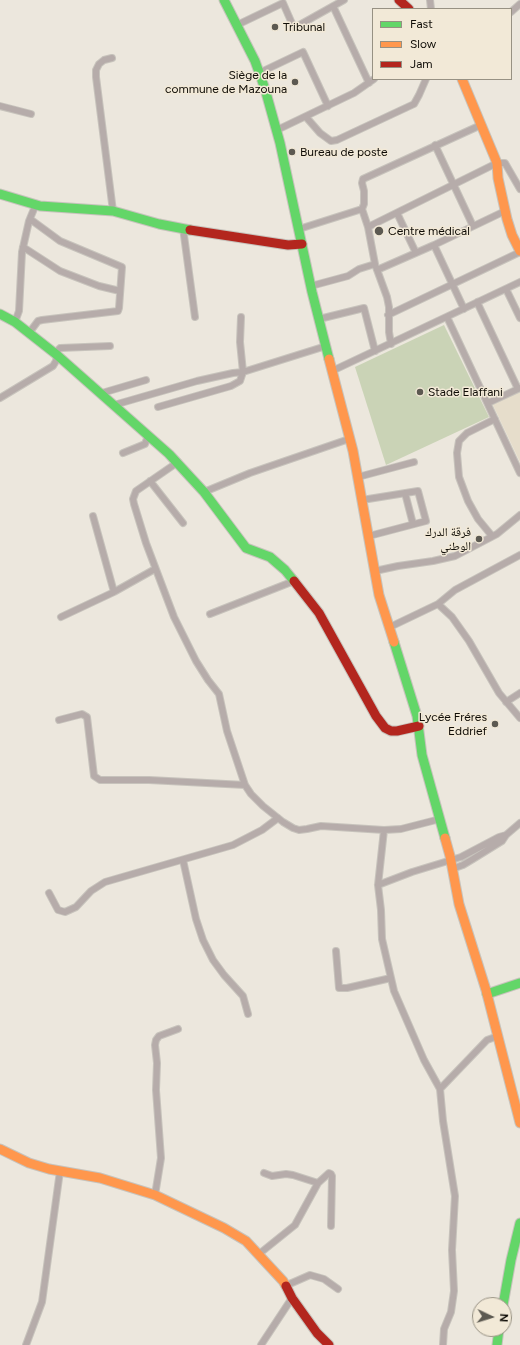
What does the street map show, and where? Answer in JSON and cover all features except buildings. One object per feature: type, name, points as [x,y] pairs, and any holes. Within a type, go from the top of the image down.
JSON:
[{"type":"main road","points":[[224,0],[255,61],[277,130],[311,286],[358,477],[379,595],[412,697],[417,716],[422,755],[452,865],[459,904],[487,994],[520,1123]]},
{"type":"main road","points":[[399,0],[407,8]]},
{"type":"main road","points":[[462,80],[497,164],[498,178],[505,211],[512,235],[520,251]]},
{"type":"main road","points":[[0,194],[36,204],[113,211],[159,224],[288,245],[302,244]]},
{"type":"main road","points":[[0,314],[15,322],[57,355],[102,393],[178,462],[204,492],[246,548],[270,557],[285,570],[319,613],[376,716],[385,728],[391,731],[397,731],[418,726]]},
{"type":"main road","points":[[487,994],[520,983]]},
{"type":"main road","points":[[0,1149],[29,1163],[60,1171],[100,1178],[155,1195],[224,1228],[246,1241],[283,1281],[292,1298],[317,1333],[329,1345]]},
{"type":"main road","points":[[504,1297],[520,1223]]},
{"type":"street","points":[[237,26],[283,3],[294,28],[344,0]]},
{"type":"street","points":[[512,11],[520,4]]},
{"type":"street","points":[[277,130],[354,93],[372,81],[333,6]]},
{"type":"street","points":[[259,73],[303,52],[328,106]]},
{"type":"street","points":[[112,58],[104,60],[98,64],[96,77],[113,211]]},
{"type":"street","points":[[306,117],[320,133],[331,141],[337,140],[414,104],[426,80]]},
{"type":"street","points":[[0,106],[31,114]]},
{"type":"street","points":[[391,344],[388,332],[388,297],[375,264],[368,226],[362,209],[364,204],[363,179],[481,125]]},
{"type":"street","points":[[435,145],[473,226]]},
{"type":"street","points":[[368,226],[398,213],[497,164],[505,163],[520,189]]},
{"type":"street","points":[[15,322],[19,311],[23,247],[30,219],[36,204]]},
{"type":"street","points":[[299,229],[362,209]]},
{"type":"street","points":[[377,270],[505,211]]},
{"type":"street","points":[[398,213],[416,253]]},
{"type":"street","points":[[29,333],[38,322],[42,320],[118,311],[122,268],[60,241],[30,219]]},
{"type":"street","points":[[183,228],[195,317]]},
{"type":"street","points":[[434,245],[464,309]]},
{"type":"street","points":[[23,247],[60,270],[100,286],[120,291]]},
{"type":"street","points":[[388,315],[520,251]]},
{"type":"street","points":[[311,286],[348,276],[358,269],[375,264]]},
{"type":"street","points":[[332,371],[520,282]]},
{"type":"street","points":[[506,289],[520,318]]},
{"type":"street","points":[[477,302],[519,388],[488,403]]},
{"type":"street","points":[[319,319],[364,308],[375,351]]},
{"type":"street","points":[[158,407],[238,384],[242,378],[243,372],[240,342],[241,317]]},
{"type":"street","points":[[447,317],[520,473]]},
{"type":"street","points":[[0,398],[50,369],[55,364],[58,350],[63,347],[110,346]]},
{"type":"street","points":[[114,404],[233,372],[243,372],[326,346]]},
{"type":"street","points":[[102,393],[146,380]]},
{"type":"street","points":[[492,536],[478,519],[468,501],[459,477],[457,453],[459,441],[468,433],[495,419]]},
{"type":"street","points":[[123,453],[145,444],[148,436]]},
{"type":"street","points":[[204,492],[250,473],[349,438]]},
{"type":"street","points":[[178,462],[136,491],[133,499],[155,569],[182,635],[208,680],[219,694],[227,731],[245,785],[251,794],[283,822],[299,830],[321,826],[384,830],[401,829],[440,819]]},
{"type":"street","points":[[358,477],[414,462]]},
{"type":"street","points":[[150,481],[183,523]]},
{"type":"street","points":[[362,500],[418,491],[426,521],[369,536]]},
{"type":"street","points":[[406,493],[413,524]]},
{"type":"street","points":[[375,571],[455,556],[492,536],[520,515]]},
{"type":"street","points":[[93,516],[114,592]]},
{"type":"street","points":[[390,627],[438,604],[455,590],[520,555]]},
{"type":"street","points":[[61,617],[114,592],[155,569]]},
{"type":"street","points":[[210,614],[294,581]]},
{"type":"street","points":[[438,604],[452,617],[469,642],[499,693],[520,718]]},
{"type":"street","points":[[506,702],[520,694]]},
{"type":"street","points":[[60,720],[82,714],[87,717],[94,776],[100,780],[149,780],[245,785]]},
{"type":"street","points":[[49,893],[58,910],[65,912],[76,907],[91,891],[105,882],[233,845],[262,830],[278,818]]},
{"type":"street","points":[[378,885],[412,872],[452,865],[461,857],[499,837],[506,835],[520,823]]},
{"type":"street","points":[[384,830],[378,885],[382,917],[382,939],[394,991],[424,1060],[440,1089],[443,1121],[455,1188],[452,1250],[454,1291],[451,1312],[444,1329],[443,1345]]},
{"type":"street","points":[[183,860],[196,919],[203,940],[213,960],[224,975],[239,990],[248,1014]]},
{"type":"street","points":[[336,951],[339,988],[347,988],[391,978]]},
{"type":"street","points":[[155,1195],[161,1158],[156,1090],[157,1063],[155,1045],[159,1036],[178,1029]]},
{"type":"street","points":[[440,1089],[487,1040],[498,1036]]},
{"type":"street","points":[[26,1345],[42,1302],[60,1171]]},
{"type":"street","points":[[264,1173],[272,1176],[286,1174],[293,1175],[318,1183]]},
{"type":"street","points":[[259,1254],[295,1225],[318,1183],[330,1173],[331,1226]]},
{"type":"street","points":[[285,1286],[310,1275],[324,1279],[338,1289]]},
{"type":"street","points":[[261,1345],[292,1298]]},
{"type":"shaded area","points":[[520,390],[520,462],[492,403]]},
{"type":"green space","name":"Stade Elaffani","points":[[444,325],[489,417],[386,465],[355,367]]},
{"type":"traffic: fast","points":[[224,0],[255,61],[265,89],[280,143],[312,292],[329,359]]},
{"type":"traffic: fast","points":[[0,194],[40,206],[113,211],[159,224],[190,230]]},
{"type":"traffic: fast","points":[[0,314],[15,322],[57,355],[169,454],[204,492],[246,548],[270,557],[285,570],[294,581]]},
{"type":"traffic: fast","points":[[394,642],[417,716],[422,755],[445,838]]},
{"type":"traffic: fast","points":[[487,994],[520,983]]},
{"type":"traffic: fast","points":[[504,1297],[520,1223]]},
{"type":"traffic: fast","points":[[497,1345],[498,1337]]},
{"type":"traffic: slow","points":[[462,80],[497,163],[498,178],[507,219],[512,235],[520,251]]},
{"type":"traffic: slow","points":[[329,359],[353,451],[379,595],[394,642]]},
{"type":"traffic: slow","points":[[445,838],[459,904],[486,990],[520,1123]]},
{"type":"traffic: slow","points":[[0,1149],[29,1163],[49,1169],[100,1178],[155,1195],[224,1228],[246,1241],[286,1286]]},
{"type":"traffic: jam","points":[[399,0],[408,8]]},
{"type":"traffic: jam","points":[[190,230],[288,245],[302,244]]},
{"type":"traffic: jam","points":[[294,581],[319,613],[376,716],[385,728],[391,731],[397,731],[419,726]]},
{"type":"traffic: jam","points":[[286,1286],[292,1298],[317,1333],[329,1345]]},
{"type":"place","name":"Tribunal","points":[[275,27]]},
{"type":"place","name":"Siège de la commune de Mazouna","points":[[295,82]]},
{"type":"place","name":"Bureau de poste","points":[[292,152]]},
{"type":"place","name":"Centre médical","points":[[379,231]]},
{"type":"place","name":"Stade Elaffani","points":[[420,392]]},
{"type":"place","name":"فرقة الدرك الوطني","points":[[479,539]]},
{"type":"place","name":"Lycée Fréres Eddrief","points":[[495,724]]}]
